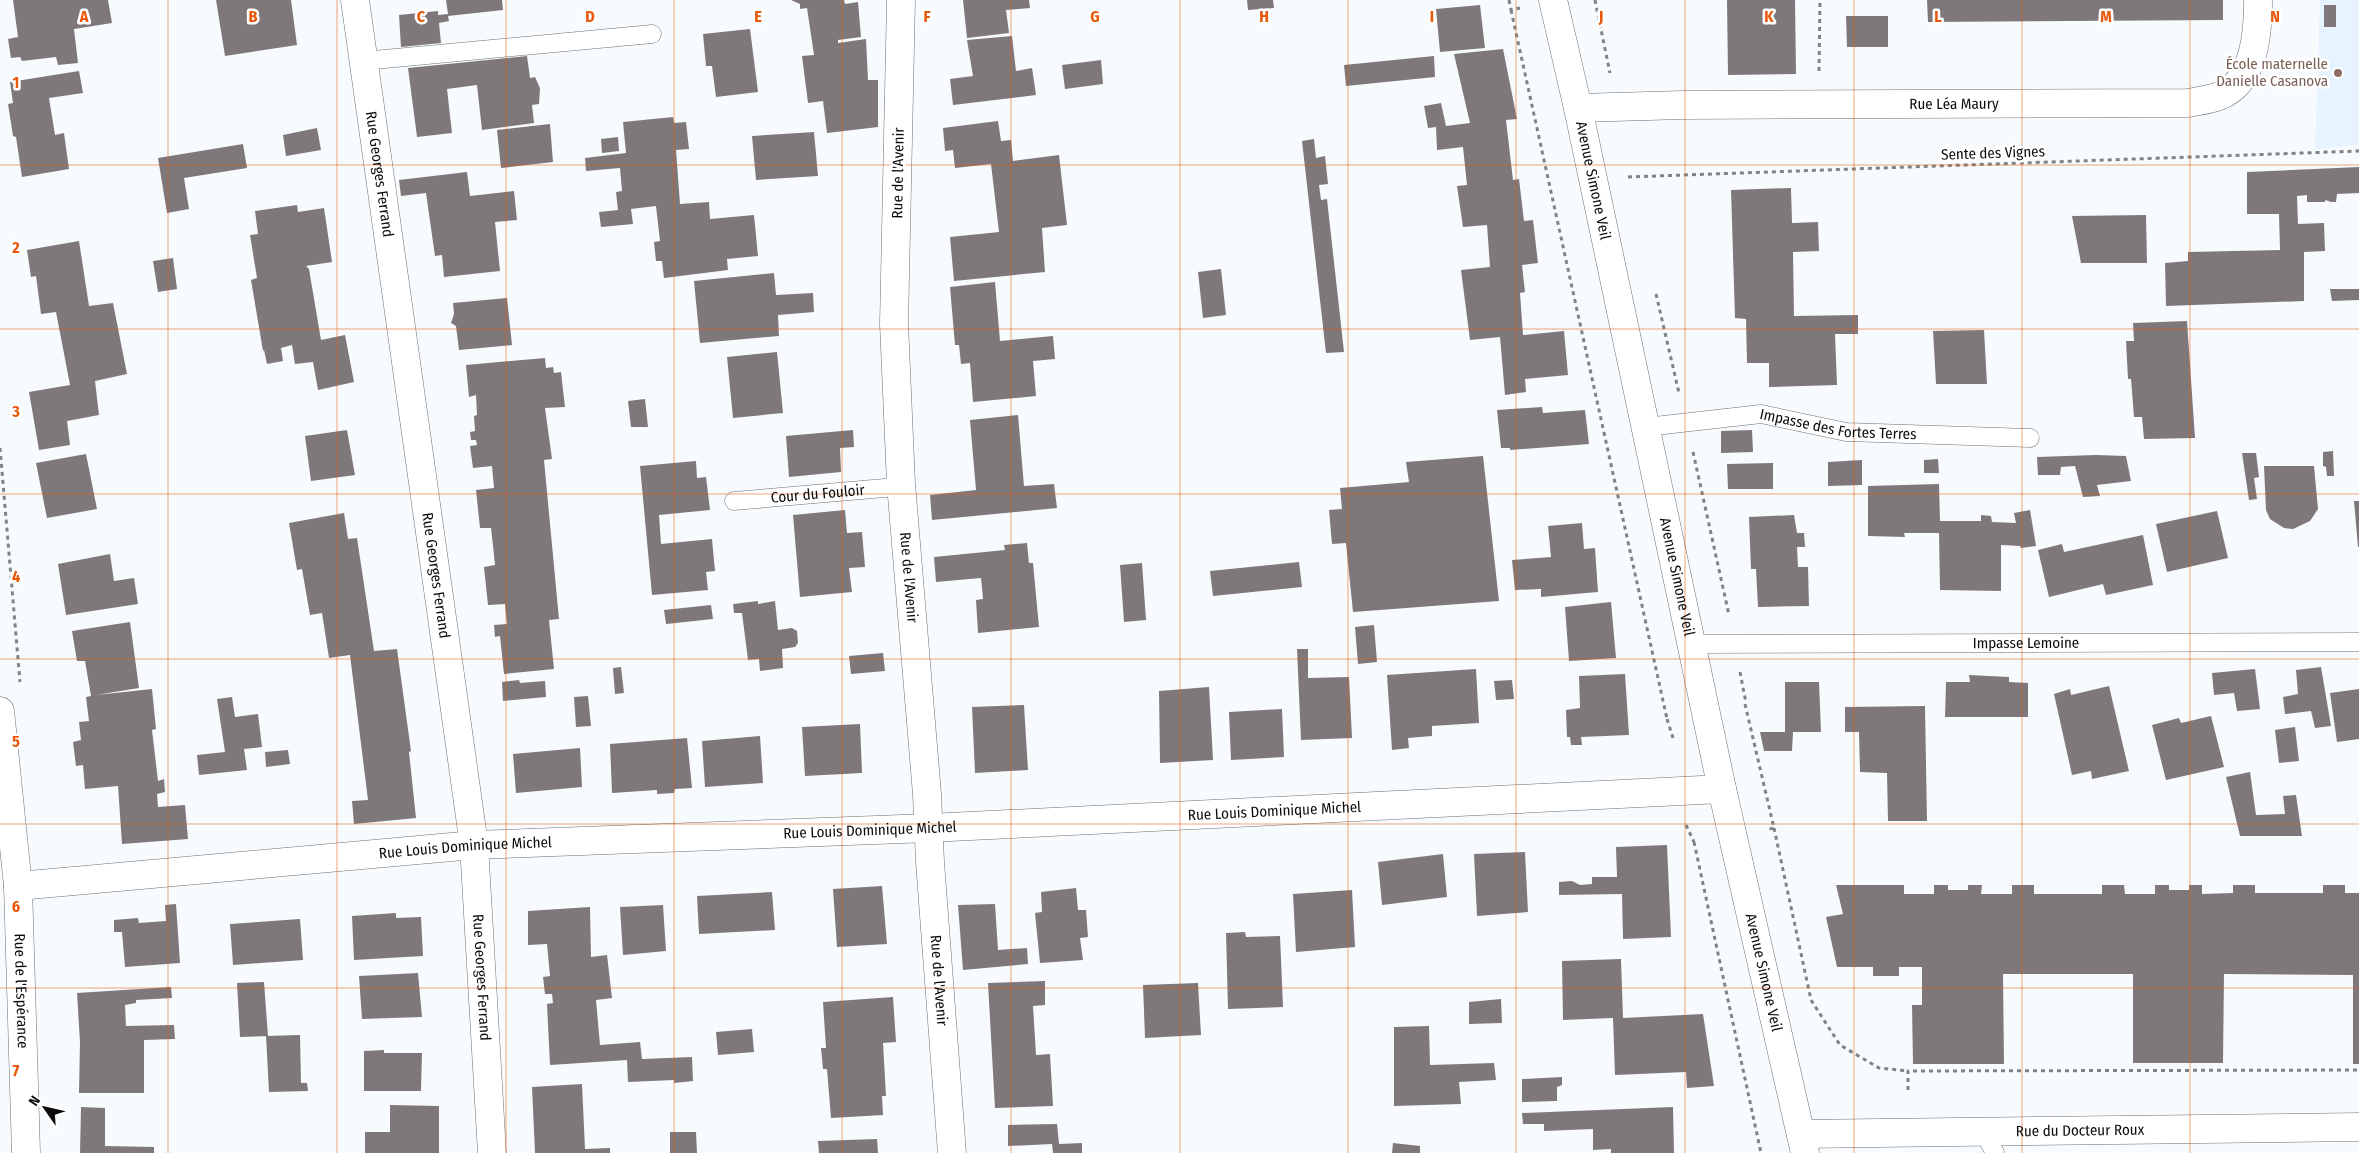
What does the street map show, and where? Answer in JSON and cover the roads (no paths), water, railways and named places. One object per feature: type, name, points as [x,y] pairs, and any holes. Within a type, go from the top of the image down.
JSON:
[{"type":"street","name":"Rue Georges Ferrand","points":[[355,0],[474,845],[492,1153]]},
{"type":"street","name":"Rue de l'Avenir","points":[[901,0],[894,324],[901,484],[929,828],[952,1153]]},
{"type":"street","name":"Avenue Simone Veil","points":[[1553,0],[1578,108],[1722,789],[1803,1143]]},
{"type":"street","name":"Rue Léa Maury","points":[[1578,108],[1819,104],[2188,103],[2220,96],[2240,80],[2254,55],[2258,0]]},
{"type":"street","name":"Rue de l'Espérance","points":[[0,711],[18,886],[26,1153]]},
{"type":"street","name":"Rue Louis Dominique Michel","points":[[18,886],[474,845],[929,828],[1722,789]]},
{"type":"street","name":"Rue du Docteur Roux","points":[[1803,1143],[1989,1142],[2359,1127]]},
{"type":"lane","points":[[363,61],[652,34]]},
{"type":"lane","name":"Impasse des Fortes Terres","points":[[1646,427],[1761,414],[1846,432],[2030,438]]},
{"type":"lane","name":"Cour du Fouloir","points":[[734,501],[885,488],[901,484]]},
{"type":"lane","name":"Impasse Lemoine","points":[[1692,644],[2359,642]]},
{"type":"place","name":"École maternelle Danielle Casanova","points":[[2338,73]]}]
